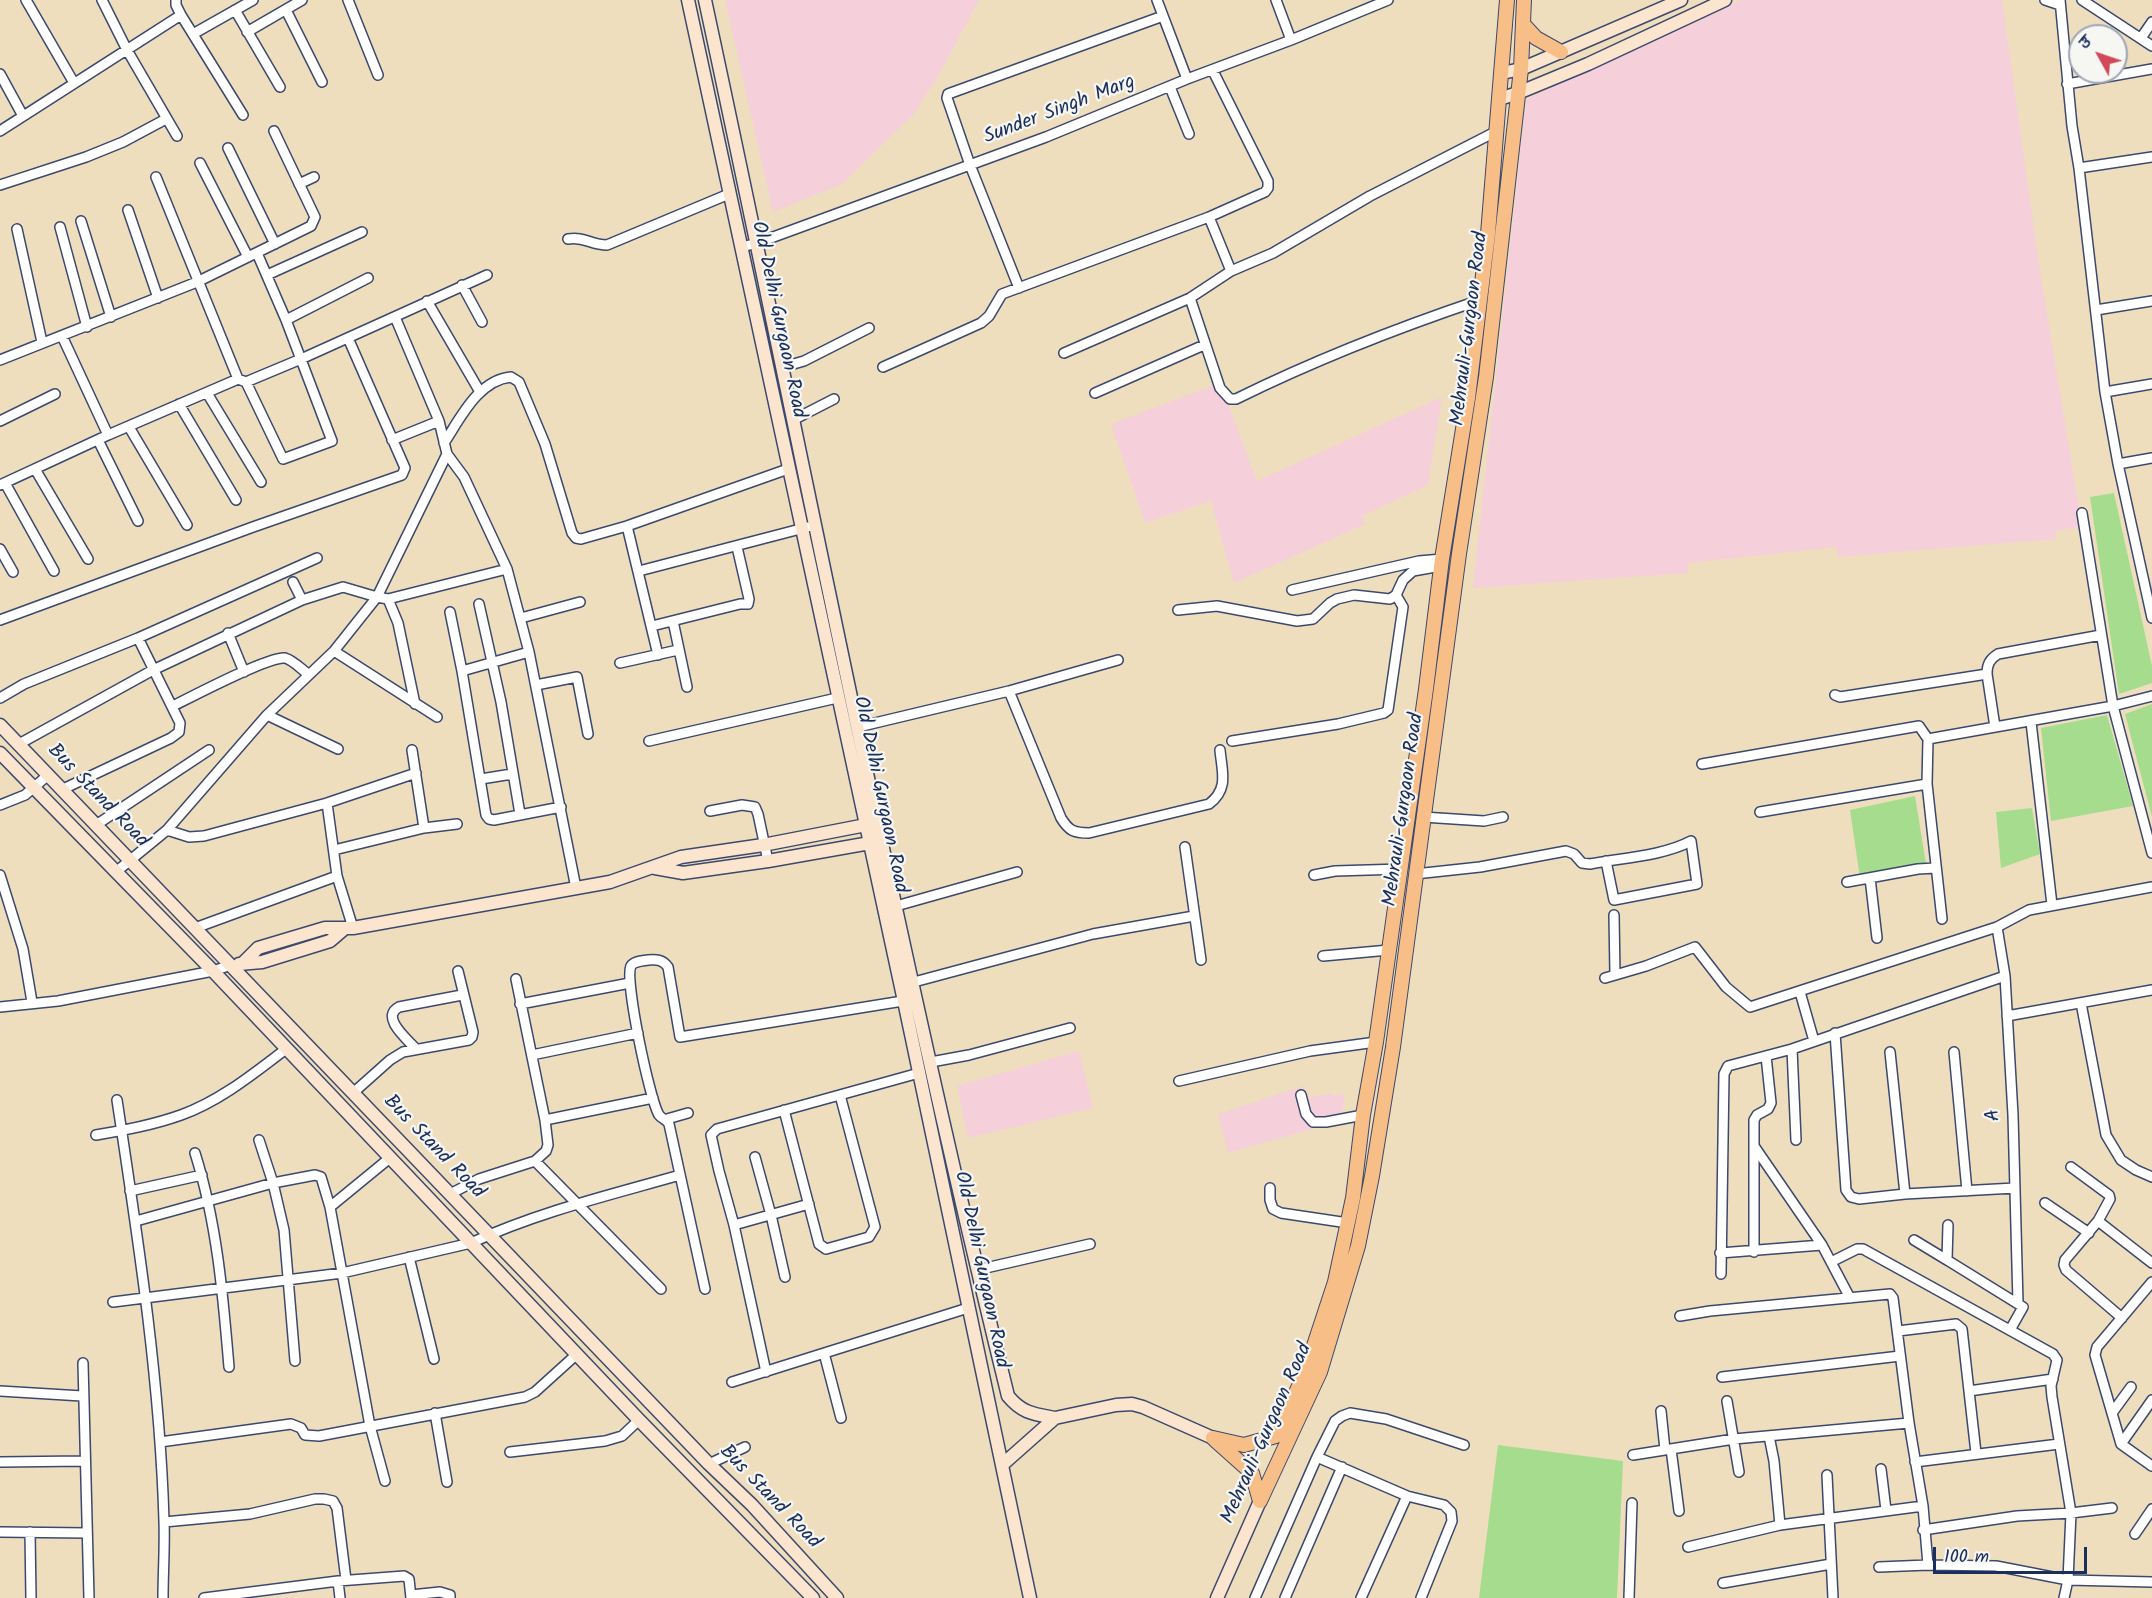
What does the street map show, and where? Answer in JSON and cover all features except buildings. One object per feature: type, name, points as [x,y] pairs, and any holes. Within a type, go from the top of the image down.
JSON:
[{"type":"main road","name":"Mehrauli-Gurgaon Road","points":[[1213,1438],[1244,1445],[1276,1436],[1305,1373],[1335,1282],[1348,1223],[1393,928],[1442,559],[1480,300],[1488,234],[1507,0]]},
{"type":"main road","name":"Mehrauli-Gurgaon Road","points":[[1260,1501],[1320,1372],[1358,1246],[1372,1176],[1393,1047],[1459,554],[1486,377],[1521,69],[1524,0]]},
{"type":"main road","points":[[1523,24],[1536,38],[1561,52]]},
{"type":"main road","points":[[1442,559],[1459,554]]},
{"type":"main road","points":[[1393,928],[1408,927]]},
{"type":"main road","points":[[1213,1438],[1252,1473],[1260,1501]]},
{"type":"street","points":[[27,0],[74,83]]},
{"type":"street","points":[[102,0],[127,50],[177,136]]},
{"type":"street","points":[[176,0],[181,15],[243,115]]},
{"type":"street","points":[[193,34],[253,0]]},
{"type":"street","points":[[247,32],[302,0]]},
{"type":"street","points":[[348,0],[378,75]]},
{"type":"street","name":"Old Delhi Gurgaon Road","points":[[688,0],[1030,1598]]},
{"type":"street","name":"Old Delhi Gurgaon Road","points":[[705,0],[896,906],[977,1270],[1008,1396],[1018,1408],[1054,1418]]},
{"type":"street","points":[[1157,0],[1187,79]]},
{"type":"street","points":[[1276,0],[1291,40]]},
{"type":"street","name":"Sunder Singh Marg","points":[[742,247],[970,165],[1388,0]]},
{"type":"street","points":[[1502,73],[1521,69],[1681,0]]},
{"type":"street","points":[[1499,99],[1588,64],[1725,0]]},
{"type":"street","points":[[2045,0],[2060,3],[2067,84],[2105,392],[2118,464],[2151,612]]},
{"type":"street","points":[[2082,0],[2152,46]]},
{"type":"street","points":[[235,10],[280,87]]},
{"type":"street","points":[[286,10],[322,82]]},
{"type":"street","points":[[0,131],[181,15]]},
{"type":"street","points":[[1019,288],[970,165],[947,98],[948,94],[1163,16]]},
{"type":"street","points":[[2141,38],[2152,22]]},
{"type":"street","points":[[2067,84],[2152,69]]},
{"type":"street","points":[[883,368],[981,323],[989,316],[1002,294],[1209,218],[1264,192],[1268,181],[1213,71]]},
{"type":"street","points":[[0,74],[23,116]]},
{"type":"street","points":[[1170,87],[1189,134]]},
{"type":"street","points":[[0,185],[60,166],[123,142],[166,119]]},
{"type":"street","points":[[0,360],[197,282],[311,226],[314,222],[312,211],[274,131]]},
{"type":"street","points":[[1064,353],[1190,298],[1231,271],[1273,253],[1370,196],[1495,132]]},
{"type":"street","points":[[228,148],[274,244]]},
{"type":"street","points":[[2079,168],[2152,157]]},
{"type":"street","points":[[200,163],[248,257]]},
{"type":"street","points":[[156,177],[197,282],[242,380],[283,459],[330,443],[332,438],[257,253]]},
{"type":"street","points":[[299,184],[314,177]]},
{"type":"street","points":[[568,239],[578,237],[598,245],[607,245],[729,194]]},
{"type":"street","points":[[128,210],[158,298]]},
{"type":"street","points":[[1209,218],[1231,271]]},
{"type":"street","points":[[81,221],[111,317]]},
{"type":"street","points":[[60,227],[87,327]]},
{"type":"street","points":[[16,229],[42,342]]},
{"type":"street","points":[[267,275],[362,232]]},
{"type":"street","points":[[54,571],[3,484],[179,404],[301,359],[487,275]]},
{"type":"street","points":[[286,320],[368,278]]},
{"type":"street","points":[[462,285],[482,322]]},
{"type":"street","points":[[1190,298],[1220,388],[1230,399],[1236,399],[1398,328],[1480,300]]},
{"type":"street","points":[[427,301],[480,392]]},
{"type":"street","points":[[2096,310],[2152,301]]},
{"type":"street","points":[[395,317],[439,420],[447,454],[464,477],[507,569],[529,652],[576,888]]},
{"type":"street","points":[[783,367],[804,361],[868,328]]},
{"type":"street","points":[[62,336],[108,435]]},
{"type":"street","points":[[0,620],[253,527],[402,476],[405,468],[348,338]]},
{"type":"street","points":[[1095,393],[1204,345]]},
{"type":"street","points":[[444,443],[480,392],[503,377],[511,376],[519,382],[545,444],[572,533],[576,538],[581,539],[627,526],[788,469]]},
{"type":"street","points":[[2105,392],[2152,384]]},
{"type":"street","points":[[207,393],[261,482]]},
{"type":"street","points":[[0,421],[55,394]]},
{"type":"street","points":[[793,420],[834,399]]},
{"type":"street","points":[[179,404],[236,500]]},
{"type":"street","points":[[392,440],[439,420]]},
{"type":"street","points":[[129,427],[187,525]]},
{"type":"street","points":[[98,441],[138,521]]},
{"type":"street","points":[[117,871],[167,830],[267,715],[334,651],[377,597],[447,454]]},
{"type":"street","points":[[2118,464],[2152,458]]},
{"type":"street","points":[[35,469],[88,559]]},
{"type":"street","points":[[2082,513],[2113,706],[2152,853]]},
{"type":"street","points":[[639,571],[816,525]]},
{"type":"street","points":[[627,526],[658,655]]},
{"type":"street","points":[[652,626],[748,604],[749,599],[737,547]]},
{"type":"street","points":[[0,549],[13,572]]},
{"type":"street","points":[[0,698],[24,684],[138,638],[317,558]]},
{"type":"street","points":[[1292,590],[1419,561],[1442,559]]},
{"type":"street","points":[[1178,610],[1217,606],[1297,621],[1313,619],[1337,599],[1354,595],[1390,599],[1396,595],[1403,580],[1413,571],[1442,559]]},
{"type":"street","points":[[19,744],[153,670],[302,600],[343,587],[388,599],[507,569]]},
{"type":"street","points":[[293,582],[302,600]]},
{"type":"street","points":[[1232,741],[1338,724],[1384,713],[1388,710],[1403,607],[1396,595]]},
{"type":"street","points":[[388,599],[398,623],[415,704]]},
{"type":"street","points":[[521,618],[580,602]]},
{"type":"street","points":[[479,604],[493,663],[520,814]]},
{"type":"street","points":[[450,612],[486,815],[489,819],[494,820],[561,807]]},
{"type":"street","points":[[673,621],[687,687]]},
{"type":"street","points":[[228,633],[244,672]]},
{"type":"street","points":[[1995,727],[1987,666],[1992,658],[1998,654],[2101,635]]},
{"type":"street","points":[[61,790],[171,738],[179,732],[181,727],[173,706],[138,638]]},
{"type":"street","points":[[620,663],[678,650]]},
{"type":"street","points":[[334,651],[437,717]]},
{"type":"street","points":[[462,671],[529,652]]},
{"type":"street","points":[[173,706],[277,659],[285,658],[308,674]]},
{"type":"street","points":[[858,727],[1010,691],[1118,660]]},
{"type":"street","points":[[1834,695],[1840,697],[1988,674]]},
{"type":"street","points":[[536,685],[577,676],[588,734]]},
{"type":"street","points":[[1010,691],[1061,818],[1073,833],[1089,833],[1209,804],[1218,797],[1223,784],[1220,750]]},
{"type":"street","points":[[1928,739],[2031,722],[2152,696]]},
{"type":"street","points":[[649,741],[837,698]]},
{"type":"street","points":[[267,715],[338,749]]},
{"type":"street","points":[[2031,722],[2052,905]]},
{"type":"street","name":"Bus Stand Road","points":[[0,725],[195,928],[237,964],[353,1093],[709,1464],[752,1505],[837,1598]]},
{"type":"street","points":[[1702,764],[1919,726],[1928,739],[1927,784],[1942,919]]},
{"type":"street","points":[[96,825],[209,750]]},
{"type":"street","points":[[412,750],[424,828]]},
{"type":"street","name":"Bus Stand Road","points":[[0,753],[117,871],[639,1420],[813,1598]]},
{"type":"street","points":[[167,830],[189,837],[204,836],[327,802],[416,773]]},
{"type":"street","points":[[481,779],[512,774]]},
{"type":"street","points":[[0,805],[25,795],[47,776]]},
{"type":"street","points":[[1760,812],[1927,784]]},
{"type":"street","points":[[327,802],[337,876],[349,928]]},
{"type":"street","points":[[710,811],[742,805],[755,807],[768,861]]},
{"type":"street","points":[[1423,816],[1484,821],[1503,817]]},
{"type":"street","points":[[334,850],[424,828],[457,824]]},
{"type":"street","points":[[0,1007],[58,1001],[213,971],[237,964],[258,948],[325,928],[349,928],[610,882],[681,857],[763,845],[866,825]]},
{"type":"street","points":[[1415,874],[1480,867],[1566,851],[1575,854],[1585,864],[1652,853],[1691,841],[1697,884],[1614,900],[1606,861]]},
{"type":"street","points":[[655,868],[683,873],[870,843]]},
{"type":"street","points":[[1185,847],[1201,960]]},
{"type":"street","points":[[1847,882],[1935,868]]},
{"type":"street","points":[[1314,875],[1335,871],[1401,869]]},
{"type":"street","points":[[896,906],[1017,872]]},
{"type":"street","points":[[0,875],[24,957],[32,1002]]},
{"type":"street","points":[[195,928],[337,876]]},
{"type":"street","points":[[1870,878],[1877,938]]},
{"type":"street","points":[[1614,915],[1610,977],[1695,947],[1726,987],[1750,1007],[1997,927],[2018,915],[2052,905],[2152,887]]},
{"type":"street","points":[[914,982],[1093,934],[1194,916]]},
{"type":"street","name":"A","points":[[1997,927],[2006,976],[2013,1115],[2018,1303],[2023,1308],[2010,1330]]},
{"type":"street","points":[[1323,956],[1389,950]]},
{"type":"street","points":[[705,1289],[667,1119],[659,1114],[653,1098],[638,1033],[630,983],[633,963],[660,960],[668,967],[680,1037],[917,998]]},
{"type":"street","points":[[353,1093],[390,1060],[403,1052],[469,1040],[472,1037],[473,1032],[462,995],[458,971]]},
{"type":"street","points":[[1720,1274],[1724,1074],[1728,1066],[1792,1049],[2006,976]]},
{"type":"street","points":[[450,1194],[478,1179],[535,1161],[546,1151],[548,1145],[516,979]]},
{"type":"street","points":[[520,1004],[630,983]]},
{"type":"street","points":[[2007,1016],[2152,990]]},
{"type":"street","points":[[1800,992],[1814,1041]]},
{"type":"street","points":[[416,1049],[393,1022],[391,1014],[393,1010],[462,995]]},
{"type":"street","points":[[2081,1003],[2106,1136],[2121,1160],[2152,1177]]},
{"type":"street","points":[[932,1062],[969,1055],[1070,1028]]},
{"type":"street","points":[[532,1055],[638,1033]]},
{"type":"street","points":[[1835,1033],[1846,1190],[1851,1197],[1859,1199],[2015,1188]]},
{"type":"street","points":[[1179,1081],[1310,1051],[1376,1042]]},
{"type":"street","points":[[96,1135],[142,1127],[183,1114],[237,1086],[286,1049]]},
{"type":"street","points":[[1792,1049],[1796,1140]]},
{"type":"street","points":[[1890,1052],[1905,1194]]},
{"type":"street","points":[[1954,1052],[1967,1191]]},
{"type":"street","points":[[1754,1252],[1755,1118],[1768,1109],[1771,1103],[1766,1056]]},
{"type":"street","points":[[766,1372],[734,1225],[711,1135],[717,1129],[919,1073]]},
{"type":"street","points":[[784,1110],[819,1244],[826,1249],[869,1236],[875,1227],[840,1095]]},
{"type":"street","points":[[1301,1095],[1306,1114],[1313,1122],[1363,1115]]},
{"type":"street","points":[[545,1120],[653,1098]]},
{"type":"street","points":[[117,1100],[146,1299],[160,1442],[164,1522],[163,1598]]},
{"type":"street","points":[[667,1119],[688,1113]]},
{"type":"street","points":[[259,1140],[273,1183],[284,1230],[295,1362]]},
{"type":"street","points":[[1754,1146],[1822,1245],[1850,1298]]},
{"type":"street","points":[[195,1154],[209,1202],[230,1367]]},
{"type":"street","points":[[330,1207],[390,1157]]},
{"type":"street","points":[[755,1157],[785,1277]]},
{"type":"street","points":[[535,1161],[661,1289]]},
{"type":"street","points":[[2071,1167],[2109,1196],[2109,1203],[2089,1233],[2065,1260],[2064,1265],[2066,1270],[2122,1318]]},
{"type":"street","points":[[130,1191],[202,1175]]},
{"type":"street","points":[[136,1221],[273,1183],[315,1175],[321,1177],[330,1207],[370,1426],[385,1481]]},
{"type":"street","points":[[113,1302],[342,1273],[471,1243],[576,1204],[680,1175]]},
{"type":"street","points":[[1270,1188],[1273,1209],[1281,1213],[1348,1223]]},
{"type":"street","points":[[2045,1203],[2089,1233]]},
{"type":"street","points":[[734,1225],[808,1204]]},
{"type":"street","points":[[2098,1221],[2152,1263]]},
{"type":"street","points":[[1947,1260],[1948,1225]]},
{"type":"street","points":[[1914,1240],[2018,1303]]},
{"type":"street","points":[[977,1270],[1090,1244]]},
{"type":"street","points":[[1720,1253],[1822,1245]]},
{"type":"street","points":[[1831,1262],[1857,1249],[1863,1249],[2053,1354],[2057,1360],[2057,1366],[2053,1379],[2052,1397],[2071,1513],[2068,1580],[2064,1598]]},
{"type":"street","points":[[958,1259],[974,1256]]},
{"type":"street","points":[[409,1257],[434,1359]]},
{"type":"street","points":[[2152,1282],[2095,1350],[2121,1444],[2152,1466]]},
{"type":"street","points":[[1680,1316],[1890,1294],[1893,1298],[1909,1423],[1923,1506],[1923,1530],[1928,1564]]},
{"type":"street","points":[[732,1382],[968,1308]]},
{"type":"street","points":[[1898,1331],[1956,1324],[1962,1329],[1976,1454]]},
{"type":"street","points":[[824,1353],[841,1419]]},
{"type":"street","points":[[160,1442],[291,1424],[296,1424],[305,1435],[310,1437],[530,1395],[577,1354]]},
{"type":"street","points":[[1722,1377],[1900,1356]]},
{"type":"street","points":[[83,1363],[82,1396],[89,1598]]},
{"type":"street","points":[[1969,1391],[2053,1379]]},
{"type":"street","points":[[2112,1413],[2131,1386]]},
{"type":"street","points":[[0,1391],[82,1396]]},
{"type":"street","points":[[2121,1444],[2152,1400]]},
{"type":"street","points":[[1726,1401],[1739,1472]]},
{"type":"street","points":[[1002,1465],[1054,1418],[1116,1405],[1131,1404],[1143,1407],[1213,1438]]},
{"type":"street","points":[[1661,1411],[1679,1510]]},
{"type":"street","points":[[435,1413],[447,1482]]},
{"type":"street","points":[[1255,1598],[1335,1421],[1350,1413],[1386,1419],[1464,1445]]},
{"type":"street","points":[[510,1452],[605,1441],[622,1436],[639,1420]]},
{"type":"street","points":[[1634,1455],[1734,1439],[1909,1423]]},
{"type":"street","points":[[1769,1436],[1774,1461],[1780,1525]]},
{"type":"street","points":[[1915,1462],[2059,1444]]},
{"type":"street","points":[[709,1464],[745,1447]]},
{"type":"street","points":[[1317,1457],[1407,1496],[1444,1505],[1451,1512],[1452,1521],[1421,1598]]},
{"type":"street","points":[[0,1462],[84,1461]]},
{"type":"street","points":[[1285,1598],[1342,1467]]},
{"type":"street","points":[[1881,1469],[1886,1510]]},
{"type":"street","points":[[1827,1475],[1833,1598]]},
{"type":"street","points":[[1361,1598],[1407,1496]]},
{"type":"street","points":[[164,1522],[250,1514],[315,1500],[333,1501],[337,1508],[342,1580],[340,1598]]},
{"type":"street","name":"Mehrauli-Gurgaon Road","points":[[1217,1598],[1260,1501]]},
{"type":"street","points":[[1629,1598],[1632,1503]]},
{"type":"street","points":[[736,1518],[752,1505]]},
{"type":"street","points":[[1688,1547],[1780,1525],[1923,1506]]},
{"type":"street","points":[[1923,1530],[2017,1516],[2112,1508]]},
{"type":"street","points":[[2135,1534],[2152,1509]]},
{"type":"street","points":[[0,1532],[87,1533]]},
{"type":"street","points":[[30,1532],[30,1598]]},
{"type":"street","points":[[1723,1582],[1831,1564]]},
{"type":"street","points":[[1879,1568],[1928,1564],[1996,1566],[2068,1580],[2152,1582]]},
{"type":"street","points":[[204,1598],[279,1593],[342,1580],[404,1576],[409,1580],[411,1597],[440,1592],[450,1595],[450,1598]]},
{"type":"shaded area","points":[[725,0],[979,0],[940,73],[913,115],[842,184],[773,212]]},
{"type":"shaded area","points":[[1741,0],[2002,0],[2039,265],[2082,526],[2056,531],[2056,539],[1838,557],[1837,547],[1688,563],[1688,573],[1473,588],[1526,99]]},
{"type":"shaded area","points":[[1220,383],[1257,481],[1442,397],[1428,485],[1362,516],[1365,524],[1234,583],[1211,501],[1145,523],[1111,424]]},
{"type":"shaded area","points":[[1079,1051],[1093,1108],[968,1138],[957,1086]]},
{"type":"shaded area","points":[[1304,1086],[1308,1098],[1331,1093],[1332,1096],[1345,1093],[1341,1121],[1228,1153],[1218,1114]]},
{"type":"green space","points":[[2114,493],[2152,666],[2152,683],[2119,694],[2090,497]]},
{"type":"green space","points":[[2152,704],[2152,817],[2125,714]]},
{"type":"green space","points":[[2107,715],[2133,806],[2051,821],[2041,728]]},
{"type":"green space","points":[[1915,796],[1926,864],[1860,878],[1850,810]]},
{"type":"green space","points":[[2032,808],[2040,854],[2001,868],[1996,812]]},
{"type":"green space","points":[[1498,1445],[1623,1461],[1617,1598],[1479,1598]]}]
